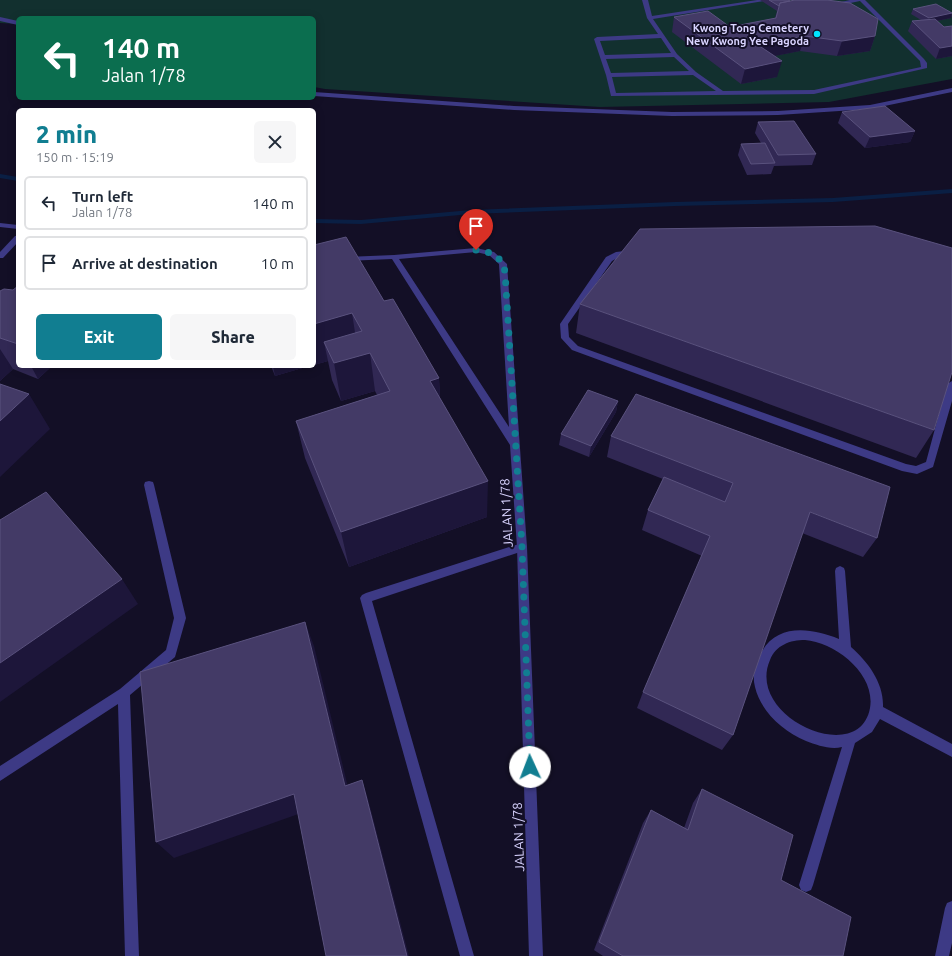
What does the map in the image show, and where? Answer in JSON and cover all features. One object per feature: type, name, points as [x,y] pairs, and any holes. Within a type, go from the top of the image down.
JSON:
[{"type":"street","points":[[645,0],[650,18],[675,55],[694,73],[722,93]]},
{"type":"street","points":[[650,18],[767,0]]},
{"type":"street","points":[[661,36],[597,39],[609,76],[613,95],[814,92],[924,68],[924,63],[922,60],[860,0],[823,7]]},
{"type":"street","points":[[0,19],[16,23]]},
{"type":"street","points":[[603,57],[675,55]]},
{"type":"street","points":[[609,76],[694,73]]},
{"type":"street","points":[[316,94],[514,108],[687,114],[778,113],[870,107],[952,90]]},
{"type":"street","points":[[0,225],[16,228]]},
{"type":"street","points":[[0,256],[16,240]]},
{"type":"street","name":"JALAN 1/78","points":[[336,259],[394,257],[476,250],[489,252],[498,257],[503,264],[522,546],[536,956]]},
{"type":"street","points":[[642,252],[618,254],[610,259],[564,324],[565,338],[575,348],[905,468],[917,470],[930,464],[952,384]]},
{"type":"street","points":[[394,257],[516,446]]},
{"type":"street","points":[[0,774],[124,693],[171,653],[180,618],[149,485]]},
{"type":"street","points":[[467,956],[366,598],[522,546]]},
{"type":"street","points":[[840,571],[845,649]]},
{"type":"street","points":[[807,635],[826,639],[845,649],[860,661],[870,677],[876,694],[876,710],[872,723],[863,733],[850,740],[830,742],[809,737],[789,726],[773,710],[763,692],[760,674],[764,657],[773,644],[788,637],[807,635]]},
{"type":"street","points":[[124,693],[132,956]]},
{"type":"street","points":[[876,710],[952,751]]},
{"type":"street","points":[[806,885],[850,740]]},
{"type":"street","points":[[942,956],[952,908]]},
{"type":"green space","points":[[0,0],[952,0],[952,79],[829,102],[600,107],[316,87],[316,16],[16,16],[16,24],[0,23]]},
{"type":"building","points":[[769,0],[790,1],[780,3],[779,6]]},
{"type":"building","points":[[795,0],[827,0],[850,3],[878,19],[875,36],[842,41],[805,36],[758,45],[782,61],[745,69],[674,17],[708,11],[730,27],[776,18],[780,3]]},
{"type":"building","points":[[936,4],[952,13],[929,18],[913,9]]},
{"type":"building","points":[[935,19],[944,27],[952,26],[952,46],[940,48],[912,21]]},
{"type":"building","points":[[885,106],[915,131],[870,137],[842,112]]},
{"type":"building","points":[[794,121],[816,154],[778,155],[758,122]]},
{"type":"building","points":[[765,143],[775,163],[751,164],[741,144]]},
{"type":"building","points":[[875,226],[952,248],[952,372],[934,430],[580,304],[640,229]]},
{"type":"building","points":[[346,237],[384,301],[393,299],[439,378],[430,381],[488,481],[341,532],[296,421],[390,391],[370,353],[334,363],[324,342],[362,331],[352,313],[316,323],[316,244]]},
{"type":"building","points":[[16,288],[16,343],[0,338],[0,291],[4,289],[13,290]]},
{"type":"building","points":[[0,384],[29,394],[0,421]]},
{"type":"building","points":[[588,390],[618,401],[591,446],[561,434]]},
{"type":"building","points":[[636,394],[890,487],[877,538],[810,512],[733,735],[643,692],[710,536],[648,510],[664,477],[725,502],[733,483],[611,436]]},
{"type":"building","points":[[46,492],[122,579],[0,663],[0,520]]},
{"type":"building","points":[[305,622],[345,786],[362,780],[407,956],[326,956],[294,794],[156,842],[140,672]]},
{"type":"building","points":[[702,789],[793,835],[781,880],[851,917],[843,956],[623,956],[599,942],[651,810],[688,830]]},
{"type":"waterway","points":[[0,176],[16,179]]},
{"type":"waterway","points":[[316,221],[361,222],[471,212],[675,204],[833,200],[952,191]]},
{"type":"place","name":"Kwong Tong Cemetery New Kwong Yee Pagoda","points":[[817,34]]},
{"type":"route","points":[[476,250],[489,252],[498,257],[503,264],[505,272],[522,546],[530,767]]}]
